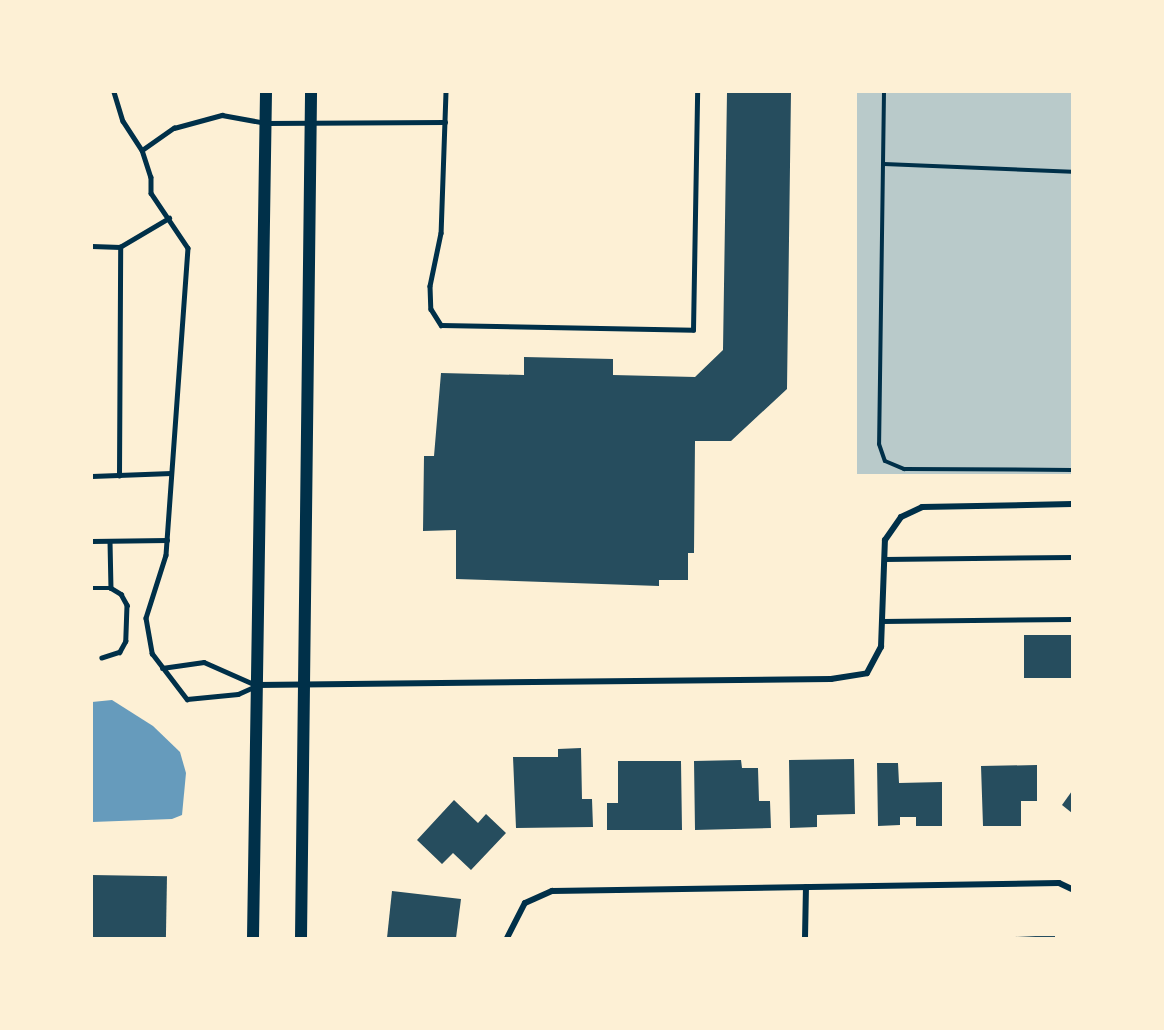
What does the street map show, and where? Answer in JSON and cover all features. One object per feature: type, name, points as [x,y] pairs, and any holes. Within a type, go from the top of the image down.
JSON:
[{"type":"main road","points":[[253,939],[266,92]]},
{"type":"main road","points":[[301,939],[311,92]]},
{"type":"street","points":[[257,685],[831,679],[867,673],[881,647],[885,540],[900,517],[922,507],[1072,504]]},
{"type":"street","points":[[507,939],[525,903],[552,891],[1059,883],[1072,889]]},
{"type":"street","points":[[805,939],[806,887]]},
{"type":"lane","points":[[114,92],[123,121],[142,150],[151,177],[151,193],[188,248],[167,540],[146,618],[152,653],[187,699],[238,694],[257,685]]},
{"type":"lane","points":[[446,92],[441,233],[430,286],[431,309],[441,325],[693,330],[697,92]]},
{"type":"lane","points":[[142,150],[174,128],[197,119],[222,115],[266,123],[445,122]]},
{"type":"lane","points":[[92,246],[120,247],[169,218]]},
{"type":"lane","points":[[119,476],[120,247]]},
{"type":"lane","points":[[92,476],[171,473]]},
{"type":"lane","points":[[92,541],[167,540]]},
{"type":"lane","points":[[110,541],[111,588]]},
{"type":"lane","points":[[884,559],[1072,557]]},
{"type":"lane","points":[[92,588],[111,588],[121,594],[127,605],[126,641],[120,652],[102,658]]},
{"type":"lane","points":[[882,621],[1072,619]]},
{"type":"lane","points":[[162,668],[204,662],[257,685]]},
{"type":"path","points":[[884,92],[879,444],[885,461],[904,469],[1072,470]]},
{"type":"path","points":[[884,164],[1072,172]]},
{"type":"shaded area","points":[[857,92],[1072,92],[1072,474],[857,474]]},
{"type":"water","points":[[112,700],[153,726],[180,752],[186,773],[182,815],[172,819],[92,822],[92,702]]},
{"type":"building","points":[[727,92],[791,92],[787,389],[731,441],[695,441],[694,553],[688,553],[688,580],[659,580],[659,586],[456,579],[456,530],[423,531],[424,456],[434,456],[441,373],[524,375],[524,357],[613,359],[613,375],[695,377],[723,350]]},
{"type":"building","points":[[1024,635],[1072,635],[1072,678],[1024,678]]},
{"type":"building","points":[[581,748],[582,799],[592,799],[593,827],[516,828],[513,757],[558,757],[558,749]]},
{"type":"building","points":[[854,759],[855,814],[817,815],[817,827],[790,828],[789,760]]},
{"type":"building","points":[[741,760],[742,768],[758,768],[759,801],[770,801],[771,828],[695,830],[694,761]]},
{"type":"building","points":[[618,761],[681,761],[682,830],[607,830],[607,803],[618,803]]},
{"type":"building","points":[[877,763],[898,763],[899,783],[942,782],[942,826],[916,826],[916,817],[900,817],[900,825],[878,826]]},
{"type":"building","points":[[1037,765],[1037,801],[1021,801],[1021,826],[983,826],[981,766]]},
{"type":"building","points":[[1072,791],[1072,813],[1062,805]]},
{"type":"building","points":[[454,800],[478,823],[486,814],[506,833],[471,870],[453,853],[442,864],[417,840]]},
{"type":"building","points":[[92,875],[167,876],[166,938],[92,938]]},
{"type":"building","points":[[392,891],[461,899],[456,938],[387,938]]},
{"type":"building","points":[[1015,936],[1055,936],[1055,938]]}]
